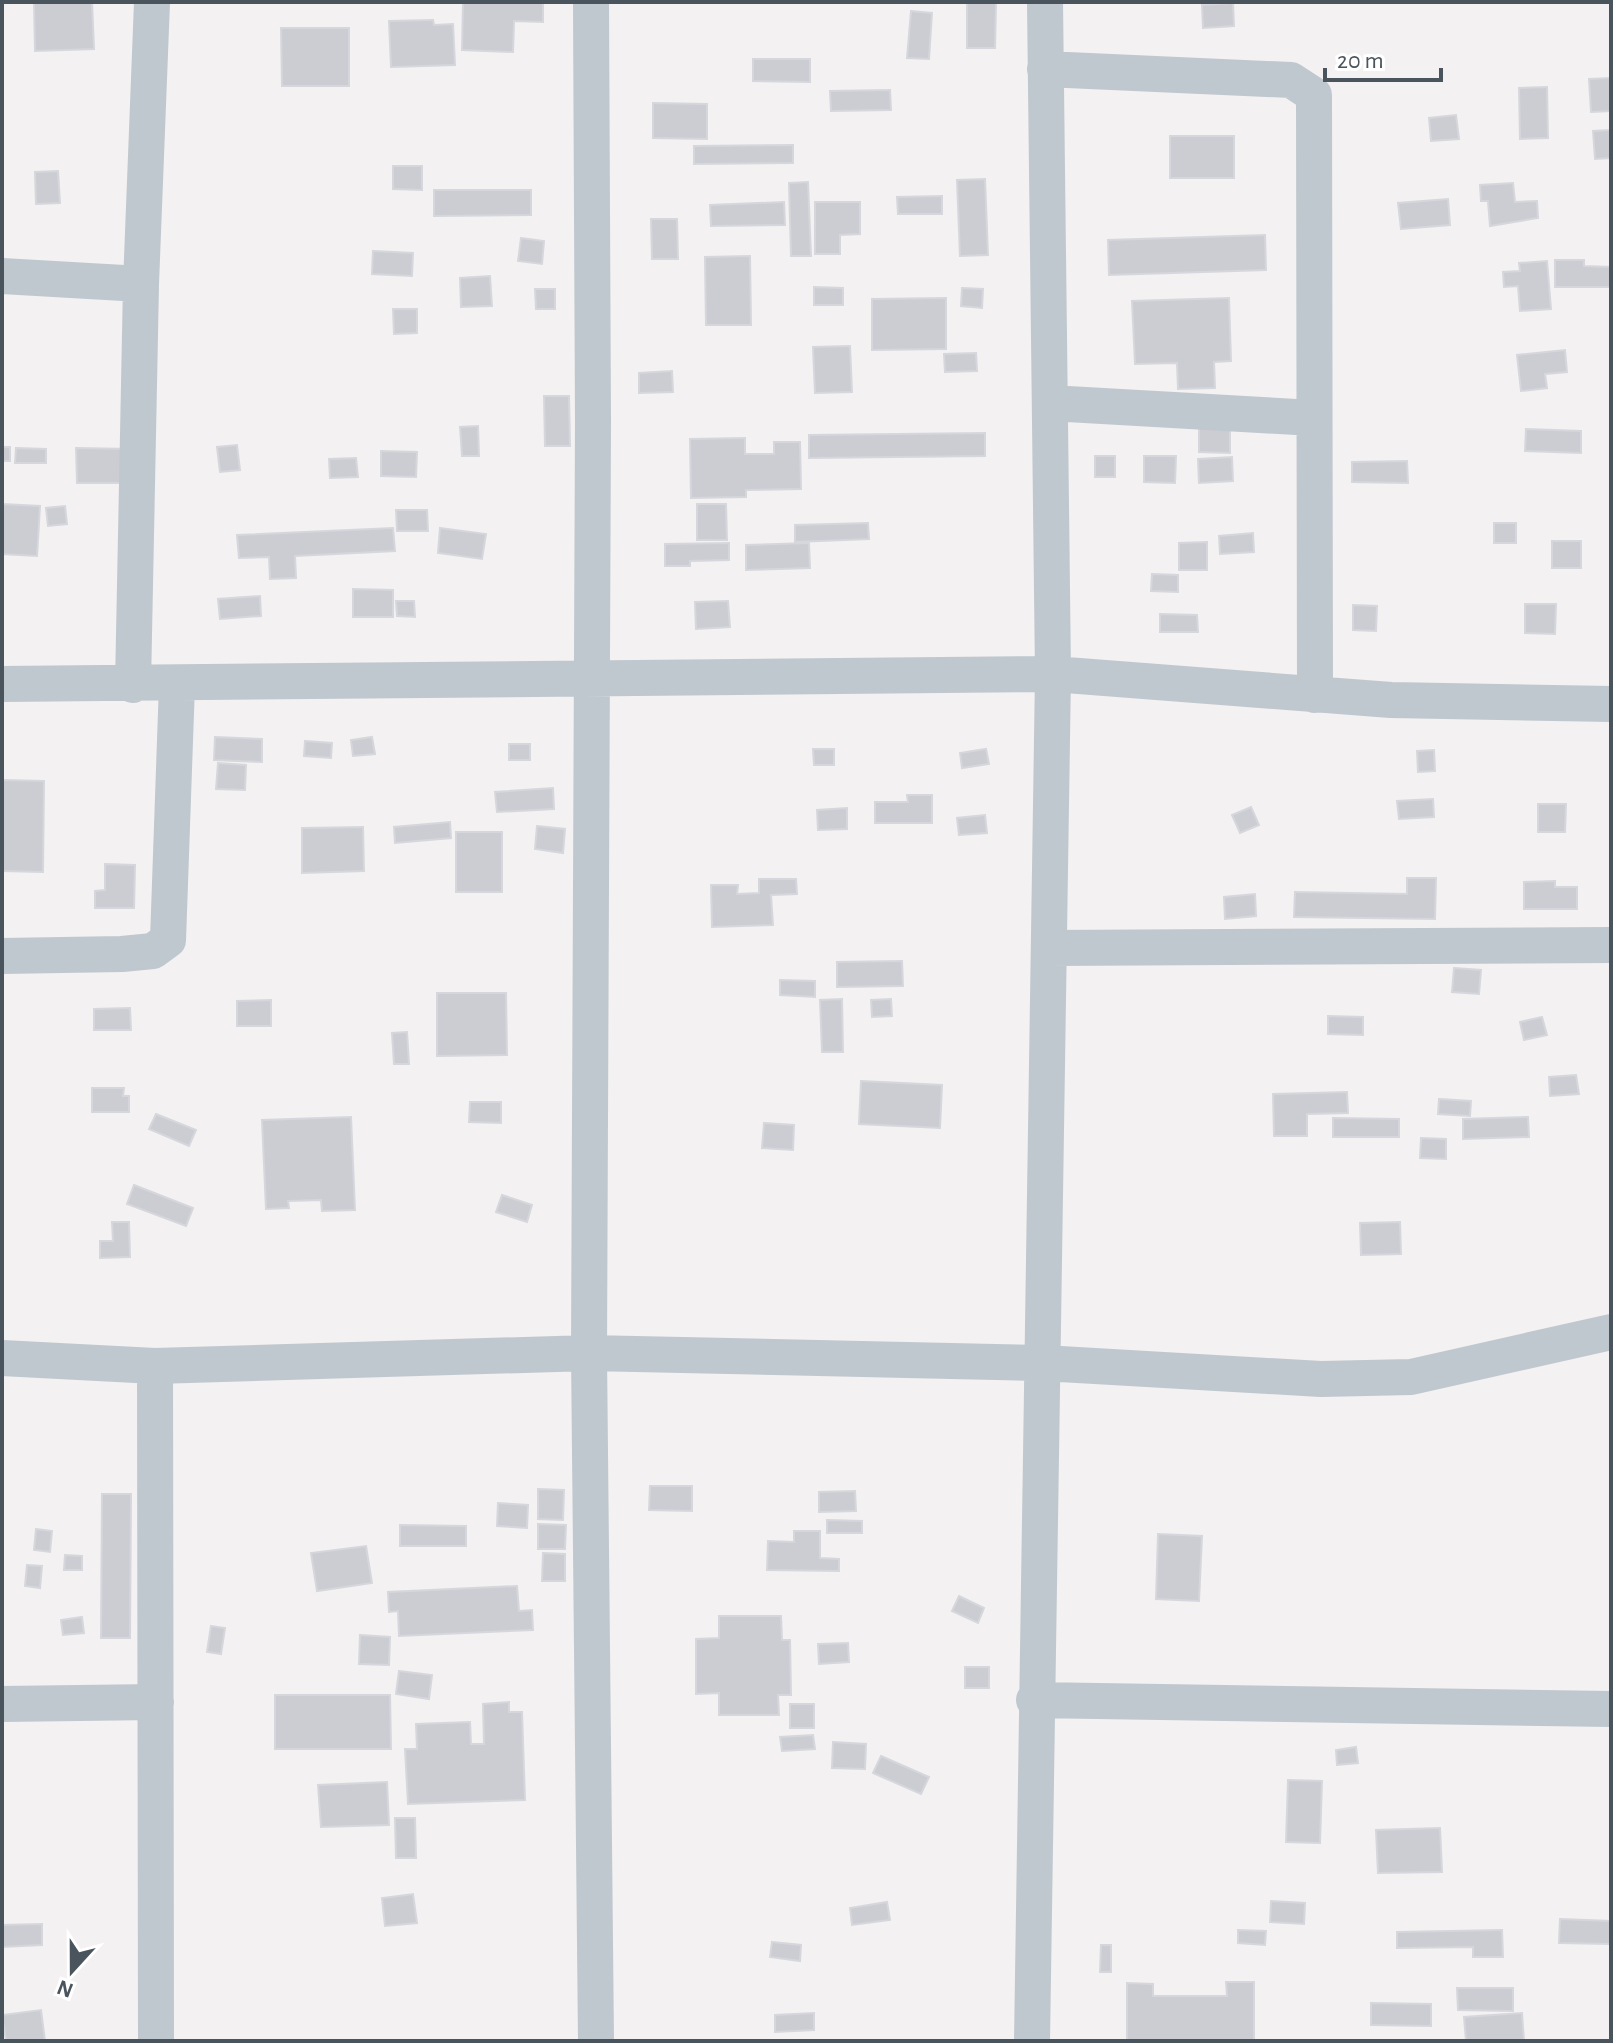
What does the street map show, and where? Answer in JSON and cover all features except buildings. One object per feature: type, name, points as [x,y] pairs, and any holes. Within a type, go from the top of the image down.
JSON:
[{"type":"street","points":[[133,685],[141,284],[152,2]]},
{"type":"street","points":[[591,2],[589,1353],[596,2041]]},
{"type":"street","points":[[1032,2041],[1034,1700],[1043,1363],[1053,674],[1045,2]]},
{"type":"street","points":[[1045,69],[1291,80],[1314,95],[1315,695]]},
{"type":"street","points":[[2,276],[141,284]]},
{"type":"street","points":[[1050,403],[1314,418]]},
{"type":"street","points":[[2,684],[592,681],[1053,674],[1315,695],[1611,704]]},
{"type":"street","points":[[2,956],[122,954],[153,951],[168,940],[177,684]]},
{"type":"street","points":[[1049,948],[1611,945]]},
{"type":"street","points":[[2,1358],[155,1366],[589,1353],[1043,1363],[1321,1379],[1411,1377],[1611,1332]]},
{"type":"street","points":[[155,1366],[156,2041]]},
{"type":"street","points":[[1034,1700],[1611,1709]]},
{"type":"street","points":[[2,1704],[156,1702]]}]
